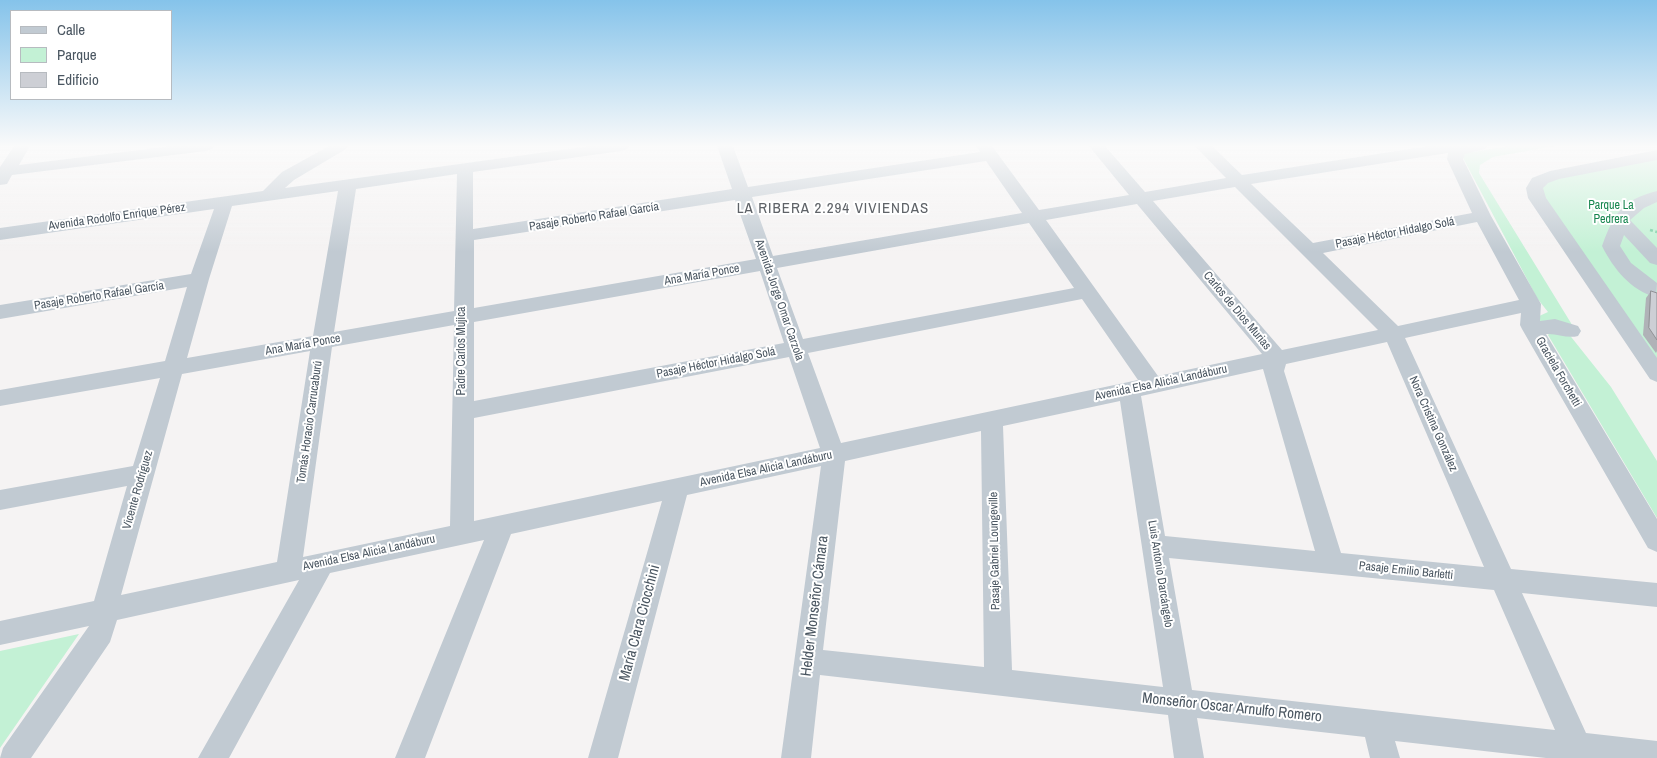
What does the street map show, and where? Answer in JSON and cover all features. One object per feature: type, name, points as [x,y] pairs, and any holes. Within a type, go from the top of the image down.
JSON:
[{"type":"street","points":[[268,196],[283,181]]},
{"type":"street","name":"Avenida Rodolfo Enrique Pérez","points":[[0,234],[373,181]]},
{"type":"street","name":"Padre Carlos Mujica","points":[[462,534],[462,317],[465,181]]},
{"type":"street","name":"Avenida Jorge Omar Carzola","points":[[738,181],[834,455]]},
{"type":"street","name":"Pasaje Roberto Rafael García","points":[[464,236],[742,194],[812,181]]},
{"type":"street","name":"Luis Antonio Darcángelo","points":[[1009,181],[1087,292],[1141,388],[1155,546],[1189,758]]},
{"type":"street","name":"Carlos de Dios Murias","points":[[1127,181],[1277,358],[1273,371],[1332,564]]},
{"type":"street","name":"Ana María Ponce","points":[[0,398],[1236,181]]},
{"type":"street","name":"Nora Cristina González","points":[[1238,181],[1393,333],[1579,752]]},
{"type":"street","name":"Graciela Forchetti","points":[[1465,181],[1482,216],[1531,304],[1530,325],[1532,329],[1657,541]]},
{"type":"street","points":[[1539,181],[1534,190],[1537,198],[1657,374]]},
{"type":"street","name":"Tomás Horacio Carrucaburú","points":[[288,571],[322,342],[348,185]]},
{"type":"street","points":[[1656,292],[1632,276],[1618,263],[1611,246],[1620,220],[1638,203],[1657,196]]},
{"type":"street","name":"Vicente Rodríguez","points":[[13,758],[101,633],[110,587],[173,368],[199,279],[226,202]]},
{"type":"street","name":"Pasaje Héctor Hidalgo Solá","points":[[1308,250],[1482,216]]},
{"type":"street","points":[[1620,220],[1657,258]]},
{"type":"street","name":"Pasaje Roberto Rafael García","points":[[0,312],[199,279]]},
{"type":"street","name":"Pasaje Héctor Hidalgo Solá","points":[[462,412],[1087,292]]},
{"type":"street","name":"Avenida Elsa Alicia Landáburu","points":[[0,632],[834,455],[1531,304]]},
{"type":"street","points":[[1532,329],[1555,326],[1571,331]]},
{"type":"street","name":"Pasaje Gabriel Loungeville","points":[[992,420],[998,682]]},
{"type":"street","name":"Helder Monseñor Cámara","points":[[796,758],[834,455]]},
{"type":"street","points":[[0,500],[143,474]]},
{"type":"street","name":"María Clara Ciocchini","points":[[603,758],[677,488]]},
{"type":"street","points":[[410,758],[502,525]]},
{"type":"street","name":"Pasaje Emilio Barletti","points":[[1155,546],[1657,595]]},
{"type":"street","points":[[213,758],[322,563]]},
{"type":"street","name":"Monseñor Oscar Arnulfo Romero","points":[[808,661],[1376,724],[1579,752],[1657,756]]},
{"type":"street","points":[[1376,724],[1385,758]]},
{"type":"green space","points":[[1475,181],[1484,181],[1574,328],[1540,323],[1537,317],[1548,312],[1537,298]]},
{"type":"green space","name":"Parque La Pedrera","points":[[1549,181],[1657,181],[1657,363],[1542,196],[1541,186]]},
{"type":"green space","points":[[1552,330],[1568,333],[1611,387],[1657,461],[1657,518],[1548,335]]},
{"type":"green space","points":[[79,634],[0,748],[0,651]]},
{"type":"building","points":[[1651,291],[1657,293],[1657,340],[1649,328]]},
{"type":"district","name":"LA RIBERA 2.294 VIVIENDAS","points":[[833,209]]}]
